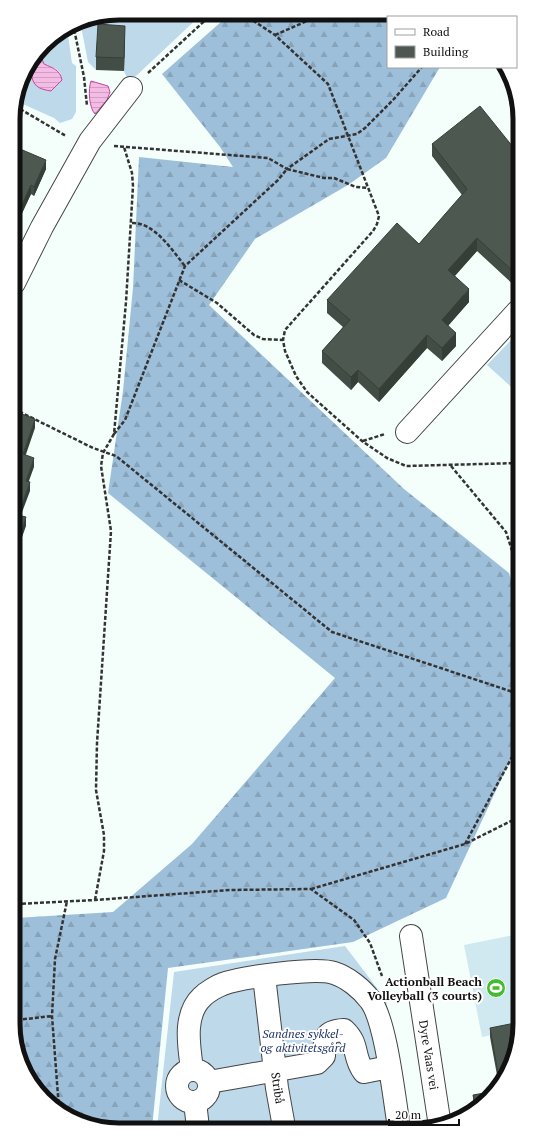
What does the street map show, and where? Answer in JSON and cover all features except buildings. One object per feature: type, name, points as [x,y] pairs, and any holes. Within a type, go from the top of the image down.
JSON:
[{"type":"street","points":[[20,271],[42,227],[90,141],[131,88]]},
{"type":"street","points":[[407,432],[513,316]]},
{"type":"street","name":"Dyre Vaas vei","points":[[411,936],[439,1120]]},
{"type":"street","points":[[192,1069],[188,1038],[191,1016],[202,997],[222,984],[264,976],[312,970],[334,973],[354,985],[371,1001],[381,1025],[398,1123]]},
{"type":"street","name":"Stribå","points":[[264,976],[275,1071],[283,1123]]},
{"type":"street","points":[[209,1082],[317,1063],[324,1056],[325,1039],[328,1034],[344,1030],[353,1038],[358,1065],[364,1072],[389,1067]]},
{"type":"street","points":[[192,1069],[203,1073],[209,1082],[206,1095],[195,1102],[182,1098],[176,1087],[180,1075],[192,1069]]},
{"type":"street","points":[[195,1102],[197,1123]]},
{"type":"path","points":[[131,88],[205,20]]},
{"type":"path","points":[[252,20],[275,35],[328,84],[378,216],[377,224],[373,231],[285,330],[283,340],[285,351],[296,376],[307,392],[362,441],[387,458],[406,466],[513,463]]},
{"type":"path","points":[[275,35],[309,20]]},
{"type":"path","points":[[74,30],[84,77],[90,141]]},
{"type":"path","points":[[95,900],[104,851],[104,835],[96,790],[97,743],[111,531],[102,481],[101,466],[103,453],[114,434],[125,420],[185,266],[274,184],[287,169],[329,139],[357,134],[365,128],[393,100],[421,68]]},
{"type":"path","points":[[20,109],[66,136],[124,147],[268,158],[287,169],[324,178],[334,178],[356,187],[368,188]]},
{"type":"path","points":[[114,434],[132,223],[132,173],[124,147]]},
{"type":"path","points":[[132,223],[140,223],[154,232],[185,266]]},
{"type":"path","points":[[179,280],[217,303],[254,335],[263,339],[283,340]]},
{"type":"path","points":[[20,412],[103,453],[116,456],[332,632],[513,692]]},
{"type":"path","points":[[451,466],[506,532],[513,554]]},
{"type":"path","points":[[465,844],[513,755]]},
{"type":"path","points":[[20,904],[230,890],[310,889],[465,844],[513,820]]},
{"type":"path","points":[[310,889],[354,920],[370,943],[379,972],[384,978]]},
{"type":"path","points":[[59,1102],[52,1016],[54,959],[67,901]]},
{"type":"path","points":[[20,1020],[52,1016]]},
{"type":"green space","points":[[112,20],[196,20],[136,76],[128,80],[124,71],[125,39],[98,37],[96,70],[88,62],[81,27],[87,25]]},
{"type":"green space","points":[[223,20],[387,20],[387,68],[439,68],[386,158],[348,185],[255,239],[209,305],[404,489],[509,573],[513,586],[513,754],[446,898],[353,942],[168,968],[152,1123],[119,1123],[99,1121],[75,1113],[54,1099],[33,1074],[23,1050],[21,1037],[20,918],[113,912],[192,844],[335,678],[108,493],[123,391],[133,288],[139,157],[233,167],[220,147],[162,74]]},
{"type":"green space","points":[[68,34],[72,63],[76,66],[76,112],[72,119],[60,123],[54,118],[21,103],[23,93],[34,68],[61,74],[56,69],[44,64],[41,58],[54,44]]},
{"type":"green space","points":[[513,338],[513,388],[487,365]]},
{"type":"green space","name":"Sandnes sykkel- og aktivitetsgård","points":[[345,946],[386,1000],[406,1123],[158,1123],[174,972]]},
{"type":"shaded area","points":[[41,58],[44,64],[56,70],[60,74],[62,80],[51,91],[39,88],[33,81],[31,73]]},
{"type":"shaded area","points":[[91,81],[108,86],[110,92],[107,100],[95,114],[91,107]]},
{"type":"shaded area","name":"Actionball Beach Volleyball (3 courts)","points":[[513,935],[513,1031],[482,1037],[464,945]]},
{"type":"place","name":"Actionball Beach Volleyball (3 courts)","points":[[496,988]]}]
